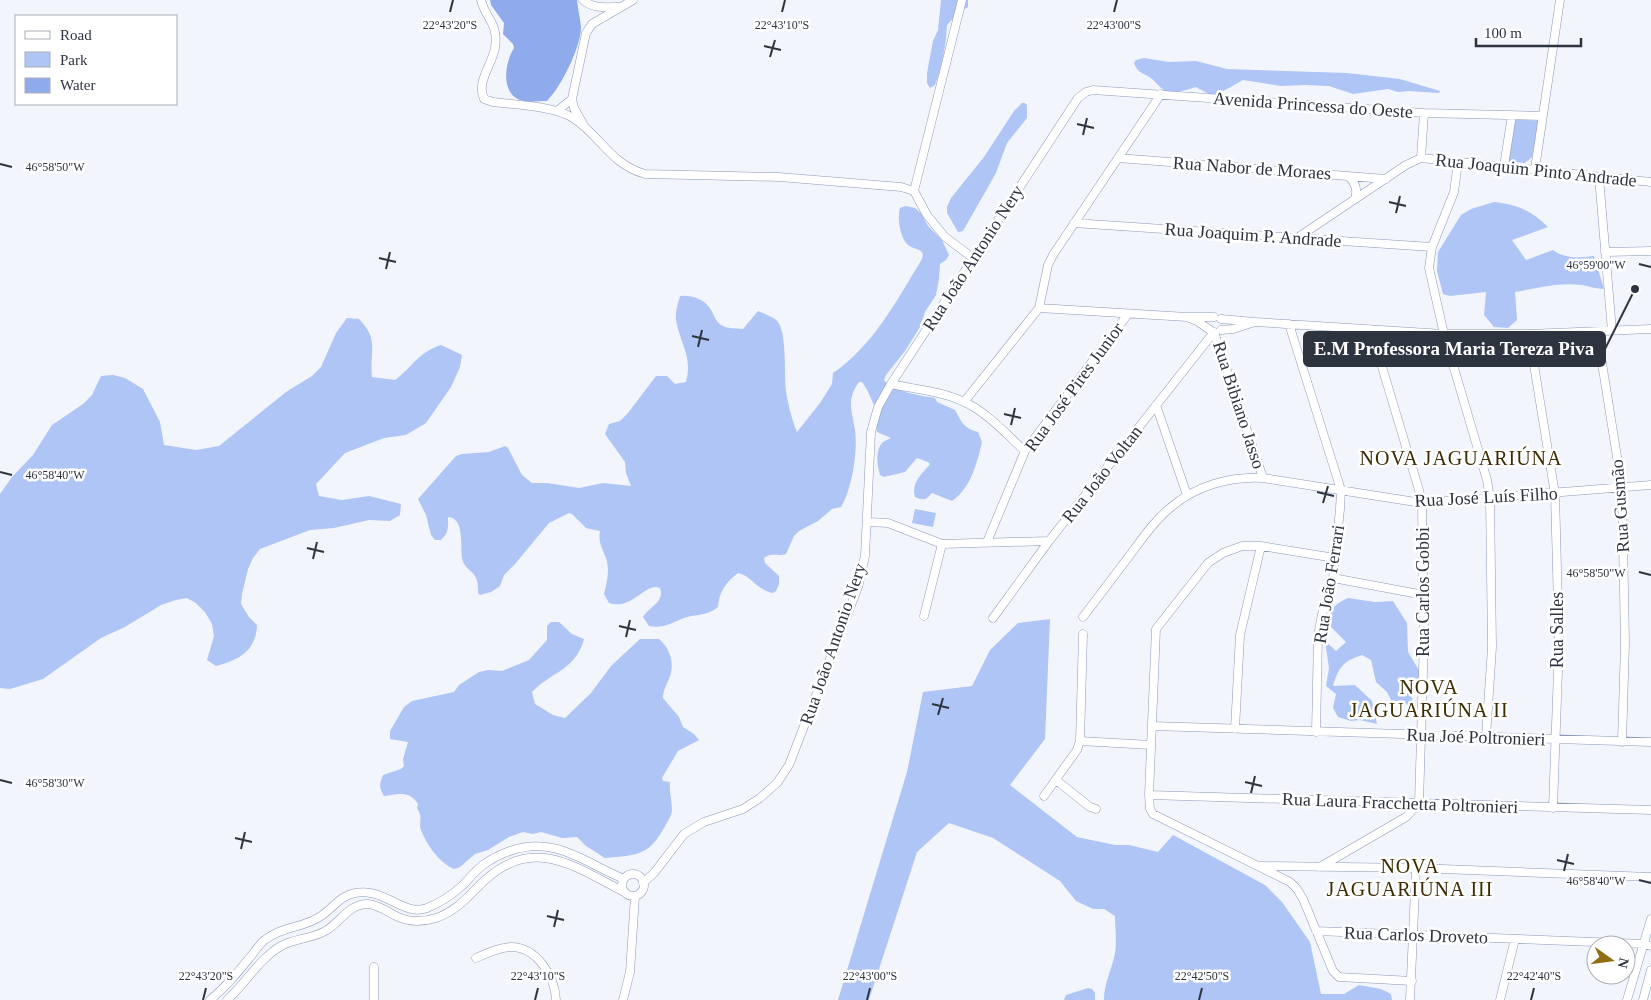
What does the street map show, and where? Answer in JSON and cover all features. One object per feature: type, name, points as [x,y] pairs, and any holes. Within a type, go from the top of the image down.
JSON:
[{"type":"street","points":[[481,0],[495,29],[495,48],[482,85],[481,92],[484,99],[556,111],[573,118],[620,162],[631,170],[645,174],[778,177],[901,186],[914,191],[927,215],[945,237],[973,258]]},
{"type":"street","points":[[583,0],[591,6],[600,8],[620,7]]},
{"type":"street","points":[[590,133],[579,117],[572,99],[586,33],[592,24],[633,0]]},
{"type":"street","points":[[914,191],[962,0]]},
{"type":"street","points":[[1535,169],[1560,0]]},
{"type":"street","name":"Avenida Princessa do Oeste","points":[[1086,92],[1093,90],[1161,94],[1424,113],[1542,116]]},
{"type":"street","name":"Rua João Antonio Nery","points":[[643,883],[654,873],[684,834],[704,822],[743,809],[760,798],[776,783],[789,765],[858,587],[865,556],[868,522],[871,432],[878,407],[891,384],[1078,98],[1086,92]]},
{"type":"street","points":[[964,402],[1040,308],[1048,265],[1053,255],[1161,94]]},
{"type":"street","points":[[556,111],[572,99]]},
{"type":"street","points":[[1297,238],[1406,165],[1421,158],[1424,113]]},
{"type":"street","points":[[1504,166],[1512,115]]},
{"type":"street","name":"Rua Nabor de Moraes","points":[[1118,158],[1386,179]]},
{"type":"street","name":"Rua Joaquim Pinto Andrade","points":[[1421,158],[1651,182]]},
{"type":"street","points":[[1458,162],[1454,192],[1432,247],[1429,268],[1444,334],[1487,480],[1490,498],[1492,647],[1486,737]]},
{"type":"street","points":[[1348,176],[1353,180],[1356,188],[1355,199]]},
{"type":"street","points":[[1600,177],[1612,331]]},
{"type":"street","name":"Rua Joaquim P. Andrade","points":[[1074,223],[1432,247]]},
{"type":"street","points":[[1605,252],[1651,251]]},
{"type":"street","points":[[1040,308],[1444,334],[1529,334],[1651,329]]},
{"type":"street","name":"Rua José Pires Junior","points":[[987,542],[1026,451],[1128,314]]},
{"type":"street","points":[[1187,317],[1215,331],[1234,329],[1255,322]]},
{"type":"street","points":[[1215,331],[1208,323],[1217,318]]},
{"type":"street","name":"Rua Bibiano Jasso","points":[[1217,318],[1224,323],[1215,331],[1263,478]]},
{"type":"street","name":"Rua João Ferrari","points":[[1289,324],[1340,490],[1340,509],[1333,578],[1322,614],[1318,636],[1316,732]]},
{"type":"street","name":"Rua Carlos Gobbi","points":[[1371,330],[1422,503],[1424,638],[1419,803]]},
{"type":"street","name":"Rua João Voltan","points":[[993,618],[1049,541],[1215,331]]},
{"type":"street","name":"Rua Gusmão","points":[[1597,332],[1622,488],[1625,643],[1622,742]]},
{"type":"street","name":"Rua Salles","points":[[1529,334],[1554,494],[1559,643],[1553,808]]},
{"type":"street","points":[[891,384],[951,397],[964,402],[987,417],[1026,451]]},
{"type":"street","points":[[1156,405],[1187,495]]},
{"type":"street","name":"Rua José Luís Filho","points":[[1083,617],[1154,523],[1169,508],[1187,495],[1210,485],[1230,480],[1248,477],[1263,478],[1422,503],[1651,485]]},
{"type":"street","points":[[868,522],[888,523],[942,544],[1049,541]]},
{"type":"street","points":[[924,616],[942,544]]},
{"type":"street","points":[[1336,558],[1261,546],[1242,546],[1223,552],[1208,563],[1156,630],[1150,809],[1153,814],[1290,882],[1297,889],[1333,971],[1339,976],[1412,981]]},
{"type":"street","points":[[1234,729],[1240,635],[1261,546]]},
{"type":"street","points":[[1333,578],[1424,595]]},
{"type":"street","points":[[1044,796],[1077,750],[1080,741],[1084,634]]},
{"type":"street","name":"Rua Joé Poltronieri","points":[[1152,726],[1651,742]]},
{"type":"street","points":[[1080,741],[1151,745]]},
{"type":"street","points":[[1056,780],[1096,810]]},
{"type":"street","name":"Rua Laura Fracchetta Poltronieri","points":[[1149,795],[1651,810]]},
{"type":"street","points":[[1320,867],[1406,817],[1419,803]]},
{"type":"street","points":[[210,1000],[223,990],[265,940],[280,930],[312,922],[341,899],[354,893],[370,892],[382,895],[413,910],[425,909],[443,900],[461,887],[483,864],[502,854],[520,848],[539,846],[554,847],[570,852],[624,879]]},
{"type":"street","points":[[223,990],[231,999],[270,954],[292,941],[320,934],[329,929],[349,910],[359,905],[369,904],[380,907],[407,920],[418,921],[436,918],[464,902],[484,880],[499,869],[516,861],[536,857],[555,858],[635,896]]},
{"type":"street","points":[[1257,866],[1416,868],[1651,877]]},
{"type":"street","points":[[1410,1000],[1416,868]]},
{"type":"street","points":[[626,893],[622,886],[624,879],[632,874],[637,875],[643,883],[642,891],[635,896]]},
{"type":"street","points":[[623,1000],[630,972],[635,896]]},
{"type":"street","points":[[1627,1000],[1647,945],[1651,919]]},
{"type":"street","name":"Rua Carlos Droveto","points":[[1316,931],[1647,945]]},
{"type":"street","name":"Rua Carlos Droveto","points":[[1500,1000],[1515,939]]},
{"type":"street","points":[[476,958],[494,950],[510,947],[525,949],[538,959],[550,976],[556,993],[556,1000]]},
{"type":"street","points":[[374,967],[374,1000]]},
{"type":"street","points":[[1643,1000],[1651,970]]},
{"type":"green space","points":[[941,0],[968,0],[968,7],[958,13],[947,25],[945,48],[940,70],[935,85],[930,88],[927,83],[927,73],[933,41],[938,30]]},
{"type":"green space","points":[[1144,58],[1169,62],[1196,61],[1227,69],[1347,73],[1400,79],[1440,91],[1439,93],[1398,92],[1388,89],[1353,94],[1329,86],[1281,86],[1243,80],[1218,94],[1209,94],[1196,87],[1180,92],[1171,92],[1164,90],[1137,69],[1134,63],[1136,60]]},
{"type":"green space","points":[[1022,103],[1027,105],[1027,118],[1007,143],[996,173],[963,231],[958,232],[947,213],[947,207],[951,198],[984,157],[1014,111]]},
{"type":"green space","points":[[1514,119],[1539,121],[1532,157],[1525,163],[1507,161]]},
{"type":"green space","points":[[1494,202],[1509,204],[1523,209],[1548,227],[1512,240],[1526,260],[1553,250],[1562,255],[1572,257],[1594,256],[1604,289],[1564,284],[1515,292],[1517,320],[1508,328],[1494,327],[1484,315],[1486,292],[1450,296],[1443,294],[1437,271],[1438,252],[1461,215],[1471,209]]},
{"type":"green space","points":[[906,206],[915,208],[921,213],[928,226],[942,240],[949,255],[940,264],[936,295],[925,312],[920,327],[884,380],[900,390],[935,398],[937,402],[955,410],[967,427],[978,432],[982,442],[969,482],[959,496],[952,501],[932,493],[925,499],[915,497],[914,487],[930,464],[917,458],[905,472],[884,477],[880,475],[878,453],[880,445],[891,438],[877,432],[878,419],[872,400],[862,382],[859,382],[852,394],[851,400],[856,449],[851,481],[845,499],[841,507],[832,509],[818,521],[799,531],[794,536],[786,554],[770,555],[764,558],[765,563],[779,576],[779,584],[773,593],[762,589],[747,577],[738,573],[724,588],[718,607],[714,610],[684,618],[671,624],[654,627],[649,626],[643,617],[659,600],[660,588],[649,589],[625,603],[609,603],[604,594],[608,567],[600,542],[600,531],[586,528],[572,514],[569,513],[549,523],[504,575],[500,586],[491,592],[480,595],[476,579],[466,567],[462,558],[461,533],[457,522],[448,517],[447,532],[441,540],[435,540],[431,535],[426,515],[418,499],[456,456],[462,454],[489,452],[505,446],[508,448],[522,475],[532,483],[547,483],[579,488],[603,483],[631,486],[626,473],[625,462],[605,434],[609,424],[620,421],[628,413],[656,376],[667,376],[675,384],[686,382],[688,373],[687,357],[676,320],[680,296],[688,296],[703,301],[709,307],[718,323],[728,328],[743,329],[758,311],[778,322],[783,335],[787,396],[797,432],[832,384],[833,373],[860,350],[872,336],[922,259],[923,254],[921,251],[908,245],[901,232],[899,212],[900,208]]},
{"type":"green space","points":[[347,318],[359,319],[372,340],[372,377],[395,380],[426,352],[441,345],[462,355],[460,367],[451,387],[426,423],[406,435],[384,438],[345,453],[316,484],[319,496],[342,500],[369,496],[401,504],[400,515],[390,521],[369,520],[334,528],[310,530],[260,549],[248,569],[241,604],[249,617],[257,625],[256,634],[250,648],[232,661],[216,666],[207,660],[214,636],[212,624],[205,612],[196,603],[187,598],[161,605],[125,627],[101,638],[43,679],[10,689],[0,688],[0,494],[12,477],[33,455],[52,425],[83,404],[92,395],[101,376],[113,375],[125,378],[143,389],[160,422],[164,445],[196,450],[219,446],[286,392],[312,376],[321,367],[336,333]]},
{"type":"green space","points":[[915,509],[936,513],[933,527],[912,523]]},
{"type":"green space","points":[[1348,598],[1375,602],[1393,601],[1407,623],[1408,652],[1420,672],[1418,688],[1410,693],[1415,706],[1392,702],[1387,692],[1376,682],[1371,660],[1362,655],[1346,662],[1340,669],[1333,686],[1355,685],[1372,701],[1377,724],[1360,720],[1351,721],[1338,717],[1333,708],[1336,694],[1326,686],[1329,668],[1325,641],[1336,651],[1346,642],[1329,625],[1330,615],[1336,605]]},
{"type":"green space","points":[[1050,619],[1045,739],[1010,785],[1077,837],[1115,845],[1129,845],[1158,852],[1173,835],[1265,885],[1282,902],[1310,942],[1321,994],[1344,994],[1359,985],[1381,989],[1391,994],[1392,1000],[1104,1000],[1105,988],[1115,953],[1115,916],[1104,909],[1093,909],[1076,901],[1060,881],[993,838],[949,823],[917,852],[869,1000],[838,1000],[907,772],[923,692],[972,686],[990,650],[1018,623]]},
{"type":"green space","points":[[551,622],[559,622],[572,634],[584,639],[575,658],[532,692],[535,704],[553,715],[565,718],[591,693],[611,666],[640,639],[659,639],[669,652],[672,668],[663,698],[679,717],[683,727],[694,734],[699,740],[678,751],[662,778],[663,781],[670,782],[671,814],[652,844],[640,853],[633,855],[605,858],[586,846],[577,837],[562,838],[541,832],[533,834],[523,832],[509,837],[488,850],[475,854],[460,867],[454,869],[438,858],[426,841],[421,830],[421,818],[417,808],[418,804],[415,800],[403,794],[384,796],[382,793],[380,786],[383,775],[401,769],[404,766],[403,759],[408,742],[390,739],[390,731],[404,707],[412,701],[454,692],[459,685],[479,672],[488,670],[502,671],[529,660],[547,640],[547,626]]},
{"type":"green space","points":[[1088,988],[1092,989],[1095,993],[1095,1000],[1064,1000],[1066,995]]},
{"type":"water","points":[[490,0],[577,0],[581,27],[578,45],[564,77],[547,101],[523,101],[514,96],[509,90],[506,76],[508,61],[514,48],[513,44],[503,34],[504,23],[491,5]]},
{"type":"place","name":"E.M Professora Maria Tereza Piva","points":[[1635,289]]},
{"type":"district","name":"NOVA JAGUARIÚNA","points":[[1461,458]]},
{"type":"district","name":"NOVA JAGUARIÚNA II","points":[[1429,698]]},
{"type":"district","name":"NOVA JAGUARIÚNA III","points":[[1410,878]]}]
